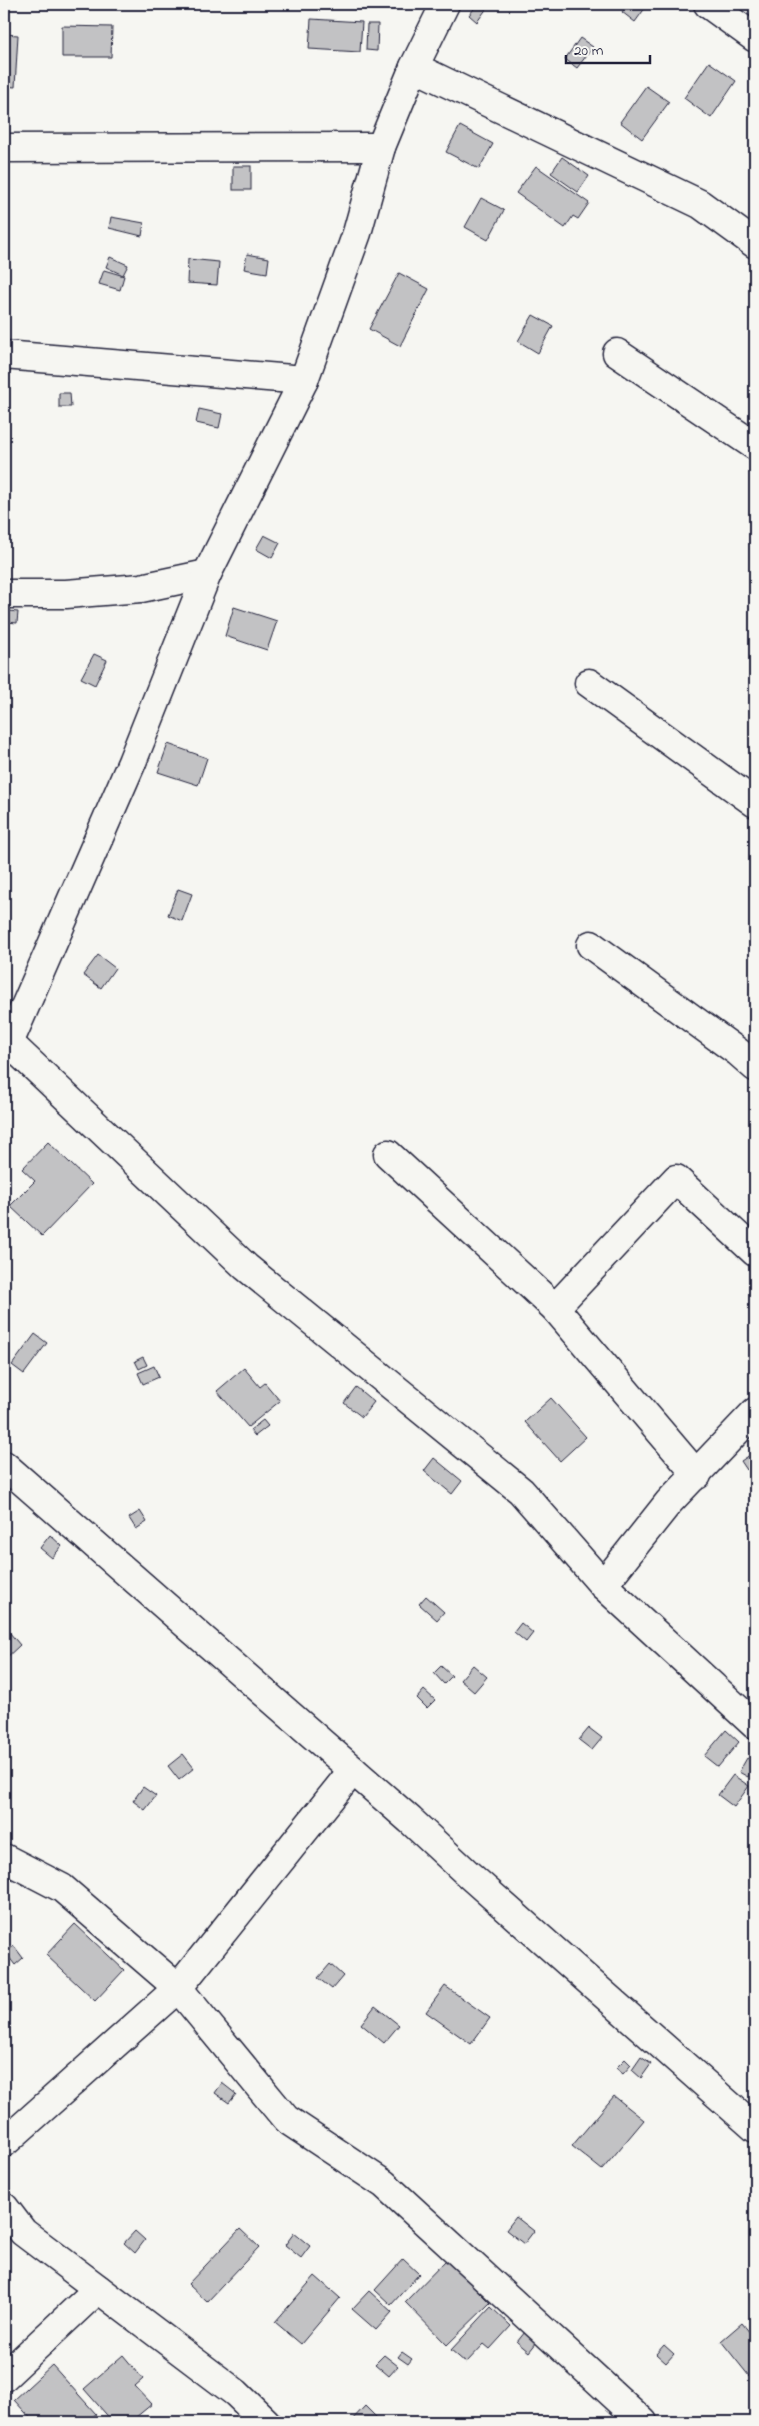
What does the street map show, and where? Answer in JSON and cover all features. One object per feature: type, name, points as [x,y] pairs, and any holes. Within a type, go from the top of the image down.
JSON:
[{"type":"street","points":[[445,4],[414,67],[381,146],[357,233],[304,380],[207,574],[132,762],[7,1040],[246,1267],[521,1491],[603,1585],[755,1725]]},
{"type":"street","points":[[708,4],[755,38]]},
{"type":"street","points":[[414,67],[700,204],[755,244]]},
{"type":"street","points":[[4,148],[381,146]]},
{"type":"street","points":[[617,354],[755,446]]},
{"type":"street","points":[[4,355],[304,380]]},
{"type":"street","points":[[4,594],[66,594],[141,588],[207,574]]},
{"type":"street","points":[[589,683],[755,804]]},
{"type":"street","points":[[591,945],[755,1068]]},
{"type":"street","points":[[388,1154],[555,1308],[697,1475]]},
{"type":"street","points":[[555,1308],[676,1179],[755,1252]]},
{"type":"street","points":[[603,1585],[669,1502],[697,1475],[755,1412]]},
{"type":"street","points":[[4,1465],[354,1770],[755,2128]]},
{"type":"street","points":[[4,2143],[178,1988],[354,1770]]},
{"type":"street","points":[[4,1858],[62,1888],[178,1988],[286,2119],[384,2184],[643,2422]]},
{"type":"street","points":[[4,2207],[23,2232],[236,2393],[266,2422]]},
{"type":"street","points":[[4,2378],[98,2289]]},
{"type":"building","points":[[478,4],[482,4],[487,8],[477,22],[469,15]]},
{"type":"building","points":[[628,4],[648,4],[635,22],[622,12]]},
{"type":"building","points":[[311,19],[362,22],[360,52],[309,49]]},
{"type":"building","points":[[367,24],[378,24],[377,51],[366,50]]},
{"type":"building","points":[[62,26],[112,27],[111,57],[62,57]]},
{"type":"building","points":[[4,34],[18,35],[15,87],[4,86]]},
{"type":"building","points":[[580,38],[593,47],[577,68],[565,59]]},
{"type":"building","points":[[709,62],[736,81],[711,118],[684,98]]},
{"type":"building","points":[[646,86],[669,102],[642,139],[620,122]]},
{"type":"building","points":[[460,126],[493,144],[479,169],[446,152]]},
{"type":"building","points":[[562,157],[589,176],[578,192],[551,173]]},
{"type":"building","points":[[233,166],[251,166],[251,190],[233,190]]},
{"type":"building","points":[[536,166],[589,203],[578,219],[573,216],[565,228],[516,193]]},
{"type":"building","points":[[481,198],[504,210],[488,240],[465,227]]},
{"type":"building","points":[[111,217],[144,223],[142,236],[109,228]]},
{"type":"building","points":[[247,254],[269,258],[267,273],[244,269]]},
{"type":"building","points":[[110,257],[128,265],[123,275],[106,267]]},
{"type":"building","points":[[188,259],[219,262],[217,285],[187,283]]},
{"type":"building","points":[[104,270],[124,276],[120,290],[99,284]]},
{"type":"building","points":[[399,273],[429,289],[400,346],[369,329]]},
{"type":"building","points":[[533,315],[553,326],[538,353],[518,341]]},
{"type":"building","points":[[59,393],[70,393],[71,407],[59,407]]},
{"type":"building","points":[[199,409],[222,414],[219,428],[196,423]]},
{"type":"building","points":[[264,535],[280,543],[272,558],[256,549]]},
{"type":"building","points":[[234,607],[277,621],[267,650],[225,636]]},
{"type":"building","points":[[8,611],[18,612],[17,623],[7,622]]},
{"type":"building","points":[[94,654],[107,660],[95,685],[81,678]]},
{"type":"building","points":[[168,744],[207,758],[198,785],[158,772]]},
{"type":"building","points":[[178,889],[192,894],[182,921],[168,915]]},
{"type":"building","points":[[98,955],[115,968],[101,988],[83,975]]},
{"type":"building","points":[[48,1142],[92,1184],[42,1236],[10,1206],[35,1181],[22,1169]]},
{"type":"building","points":[[35,1334],[47,1343],[24,1374],[12,1365]]},
{"type":"building","points":[[143,1357],[147,1365],[139,1369],[135,1361]]},
{"type":"building","points":[[154,1366],[159,1377],[143,1384],[138,1373]]},
{"type":"building","points":[[244,1368],[260,1387],[265,1383],[280,1401],[248,1427],[217,1391]]},
{"type":"building","points":[[356,1387],[374,1402],[362,1417],[344,1403]]},
{"type":"building","points":[[551,1398],[586,1437],[560,1461],[525,1422]]},
{"type":"building","points":[[263,1420],[268,1426],[255,1436],[250,1430]]},
{"type":"building","points":[[753,1453],[755,1463],[747,1470],[741,1461]]},
{"type":"building","points":[[434,1458],[462,1481],[452,1494],[424,1471]]},
{"type":"building","points":[[140,1511],[147,1522],[136,1529],[129,1518]]},
{"type":"building","points":[[50,1535],[62,1546],[52,1558],[40,1548]]},
{"type":"building","points":[[426,1596],[444,1612],[437,1620],[419,1604]]},
{"type":"building","points":[[521,1623],[533,1633],[526,1642],[514,1632]]},
{"type":"building","points":[[4,1626],[20,1645],[4,1660]]},
{"type":"building","points":[[473,1665],[487,1677],[474,1692],[460,1680]]},
{"type":"building","points":[[441,1666],[452,1676],[444,1684],[434,1673]]},
{"type":"building","points":[[424,1690],[435,1700],[427,1708],[417,1698]]},
{"type":"building","points":[[589,1728],[602,1738],[592,1750],[579,1740]]},
{"type":"building","points":[[726,1730],[739,1742],[718,1767],[704,1756]]},
{"type":"building","points":[[183,1754],[194,1768],[179,1780],[168,1766]]},
{"type":"building","points":[[747,1758],[755,1763],[748,1777],[739,1772]]},
{"type":"building","points":[[733,1775],[749,1786],[734,1807],[718,1795]]},
{"type":"building","points":[[143,1787],[156,1796],[145,1810],[133,1801]]},
{"type":"building","points":[[75,1924],[124,1970],[95,2001],[46,1955]]},
{"type":"building","points":[[14,1946],[23,1958],[15,1965],[5,1952]]},
{"type":"building","points":[[330,1964],[343,1976],[332,1989],[318,1978]]},
{"type":"building","points":[[445,1986],[490,2018],[471,2044],[426,2012]]},
{"type":"building","points":[[375,2006],[399,2025],[384,2043],[361,2024]]},
{"type":"building","points":[[641,2057],[651,2064],[641,2078],[632,2070]]},
{"type":"building","points":[[625,2059],[631,2065],[623,2074],[616,2068]]},
{"type":"building","points":[[222,2083],[236,2094],[229,2103],[215,2093]]},
{"type":"building","points":[[614,2096],[644,2120],[602,2170],[572,2146]]},
{"type":"building","points":[[516,2217],[534,2231],[524,2244],[506,2230]]},
{"type":"building","points":[[240,2229],[259,2247],[207,2302],[188,2284]]},
{"type":"building","points":[[135,2231],[145,2240],[135,2253],[124,2243]]},
{"type":"building","points":[[294,2233],[310,2246],[301,2258],[285,2245]]},
{"type":"building","points":[[403,2259],[419,2274],[391,2305],[375,2290]]},
{"type":"building","points":[[447,2259],[490,2303],[447,2345],[405,2302]]},
{"type":"building","points":[[315,2276],[340,2298],[301,2344],[275,2322]]},
{"type":"building","points":[[369,2291],[392,2312],[376,2330],[352,2309]]},
{"type":"building","points":[[491,2307],[511,2326],[490,2349],[484,2344],[466,2363],[451,2350]]},
{"type":"building","points":[[742,2323],[751,2334],[755,2331],[755,2371],[749,2376],[721,2341]]},
{"type":"building","points":[[529,2327],[541,2337],[529,2352],[517,2342]]},
{"type":"building","points":[[664,2345],[674,2354],[666,2363],[656,2354]]},
{"type":"building","points":[[402,2352],[412,2359],[408,2364],[398,2357]]},
{"type":"building","points":[[123,2355],[143,2379],[135,2386],[152,2404],[130,2422],[113,2422],[84,2389]]},
{"type":"building","points":[[384,2355],[398,2366],[389,2376],[375,2364]]},
{"type":"building","points":[[52,2365],[96,2414],[86,2422],[34,2422],[14,2400]]},
{"type":"building","points":[[365,2406],[376,2417],[372,2422],[350,2422]]}]
